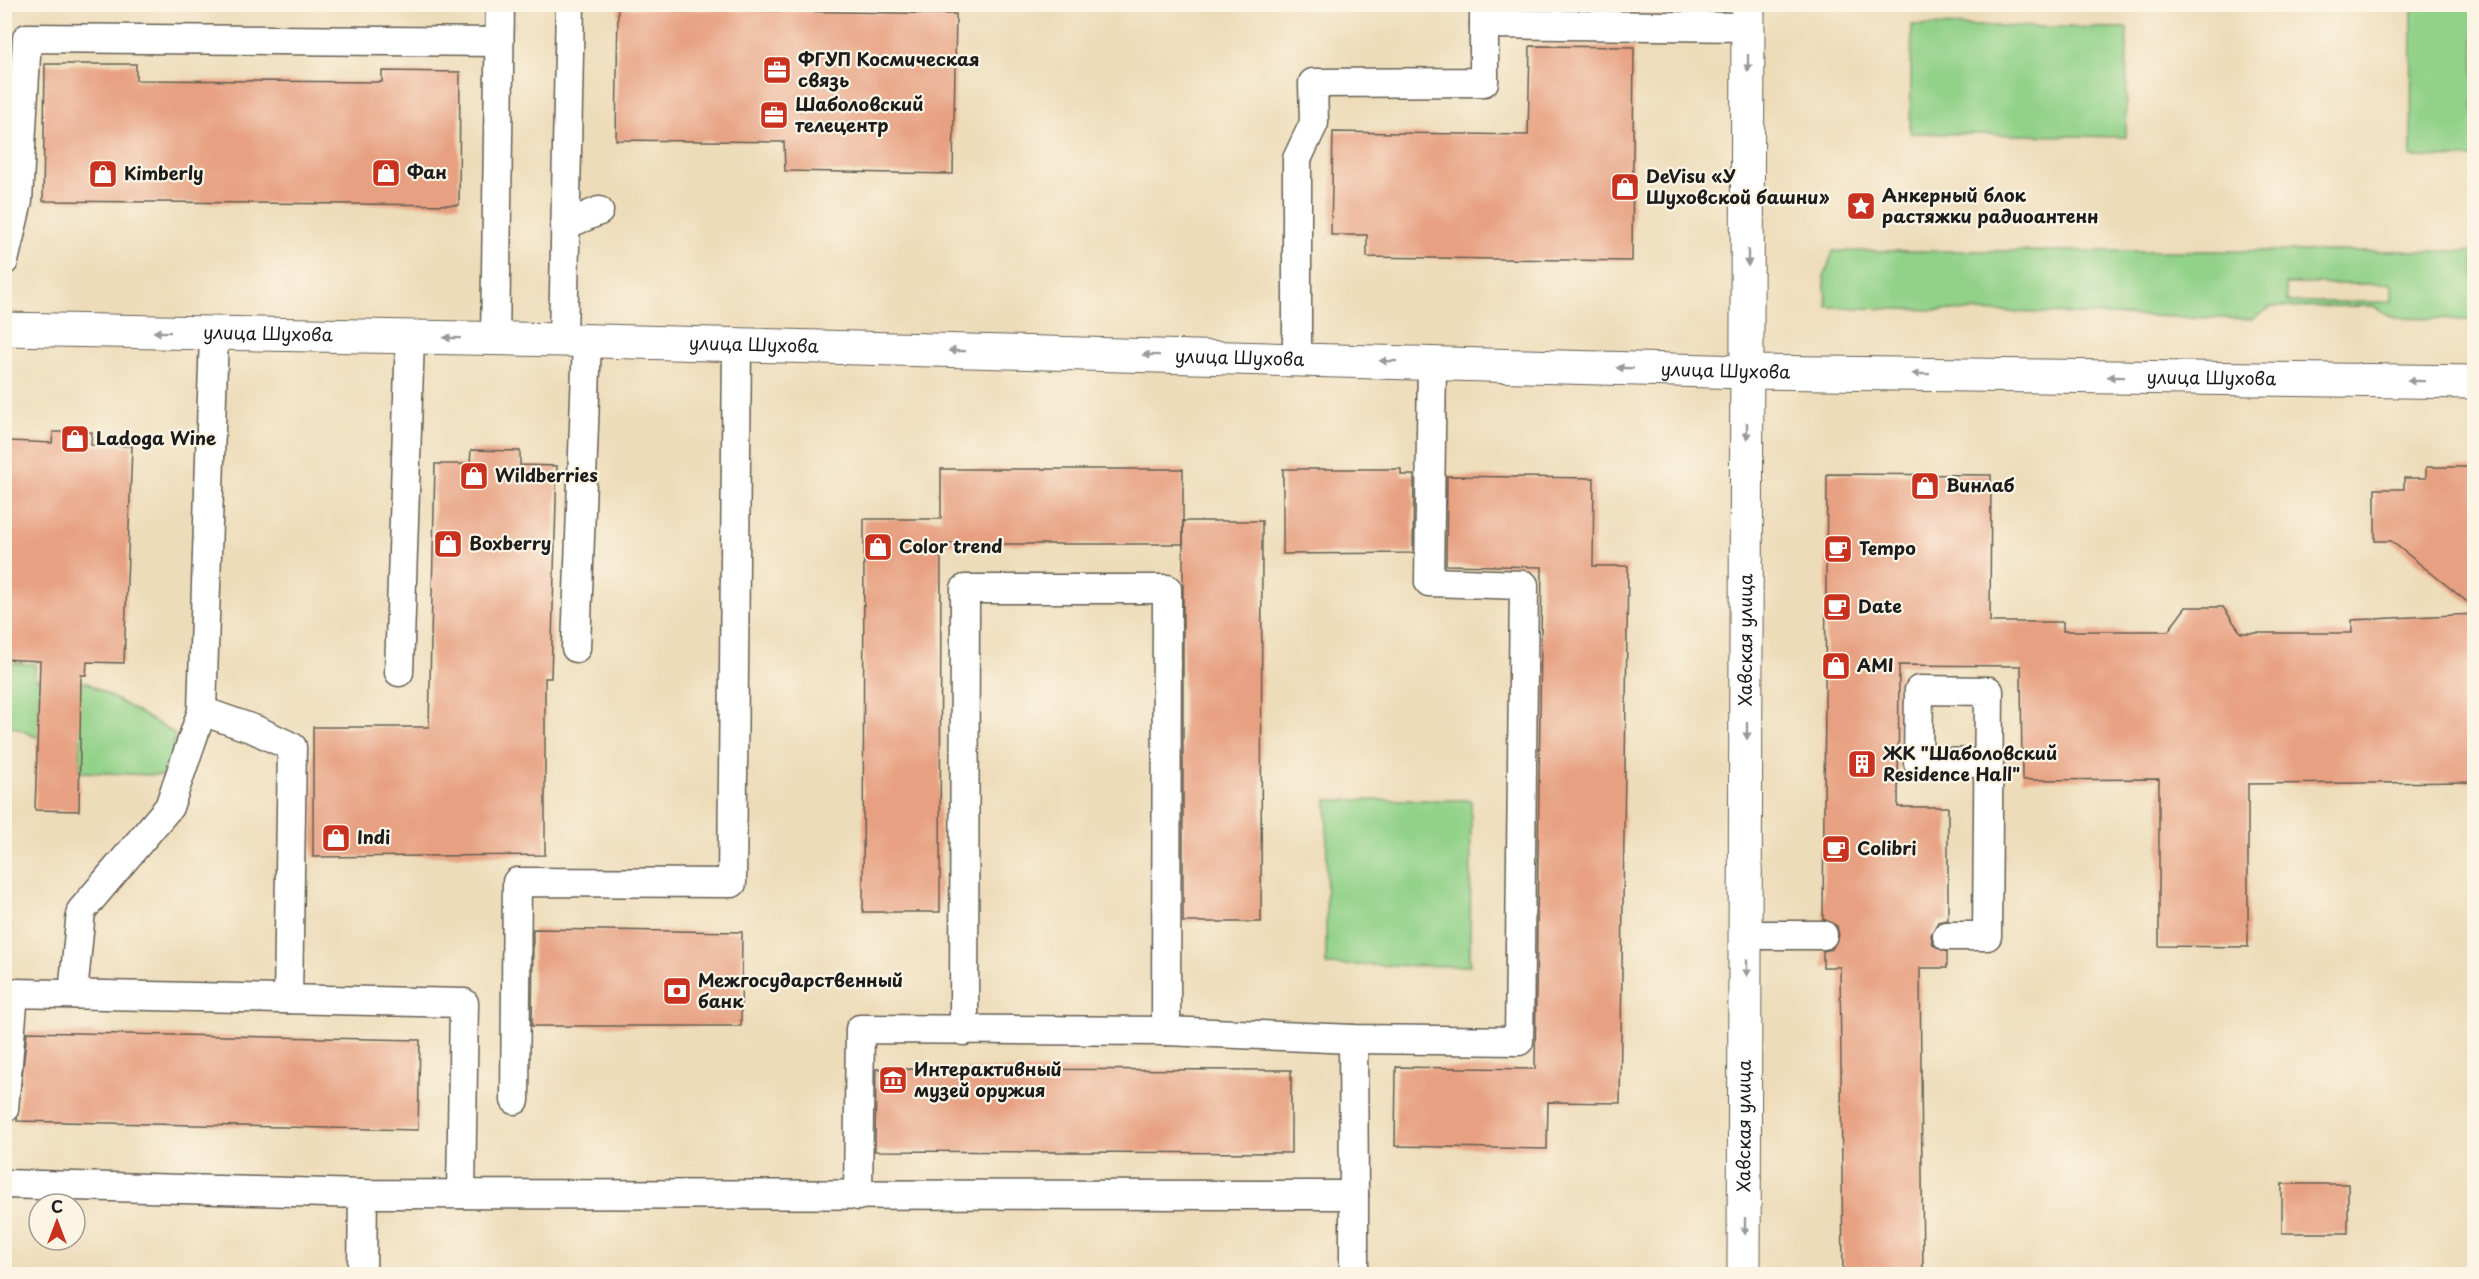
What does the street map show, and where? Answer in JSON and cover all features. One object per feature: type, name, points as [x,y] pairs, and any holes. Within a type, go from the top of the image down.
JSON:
[{"type":"street","name":"Хавская улица","points":[[1744,1275],[1747,935],[1748,16]]},
{"type":"street","name":"улица Шухова","points":[[4,329],[1432,362],[1747,372],[2475,382]]},
{"type":"lane","points":[[495,339],[500,4]]},
{"type":"lane","points":[[570,4],[566,225],[575,341],[572,554],[576,648]]},
{"type":"lane","points":[[1297,359],[1297,159],[1314,123],[1313,83],[1484,82],[1484,14],[1748,16]]},
{"type":"lane","points":[[4,261],[18,201],[27,38],[499,42]]},
{"type":"lane","points":[[566,225],[599,211]]},
{"type":"lane","points":[[74,994],[81,912],[169,807],[202,711],[214,333]]},
{"type":"lane","points":[[399,672],[410,337]]},
{"type":"lane","points":[[515,1100],[517,882],[732,883],[737,345]]},
{"type":"lane","points":[[858,1196],[860,1029],[1166,1031],[1353,1039],[1519,1041],[1524,585],[1429,582],[1432,362]]},
{"type":"lane","points":[[964,1031],[965,588],[1167,589],[1166,1031]]},
{"type":"lane","points":[[202,711],[292,747],[288,999]]},
{"type":"lane","points":[[1947,936],[1987,936],[1989,763]]},
{"type":"lane","points":[[1747,935],[1823,935]]},
{"type":"lane","points":[[4,1109],[14,993],[464,1003],[461,1194]]},
{"type":"lane","points":[[1353,1039],[1354,1275]]},
{"type":"lane","points":[[4,1184],[363,1194],[1354,1195]]},
{"type":"lane","points":[[362,1275],[363,1194]]},
{"type":"green space","points":[[2412,5],[2474,5],[2474,158],[2411,157]]},
{"type":"green space","points":[[1912,25],[2127,28],[2126,137],[1910,133]]},
{"type":"green space","points":[[1833,251],[2474,251],[2474,320],[2394,318],[2373,306],[2271,307],[2253,319],[1827,307],[1824,277]],"holes":[[[2286,284],[2392,284],[2392,302],[2287,302]]]},
{"type":"green space","points":[[5,663],[35,664],[35,679],[86,682],[174,733],[173,776],[80,772],[80,738],[36,737],[5,723]]},
{"type":"green space","points":[[1327,800],[1471,800],[1470,966],[1326,965]]},
{"type":"building","points":[[618,8],[956,14],[953,174],[785,171],[784,142],[616,140]]},
{"type":"building","points":[[1530,46],[1634,47],[1632,261],[1367,257],[1367,235],[1331,235],[1333,132],[1528,135]]},
{"type":"building","points":[[45,64],[136,64],[136,80],[382,82],[382,71],[460,72],[459,205],[43,201]]},
{"type":"building","points":[[53,432],[92,432],[91,445],[132,446],[124,663],[87,662],[86,675],[81,675],[79,811],[35,810],[40,661],[4,659],[10,441],[52,443]]},
{"type":"building","points":[[471,450],[520,451],[520,465],[557,466],[551,678],[545,678],[545,855],[313,857],[313,727],[429,727],[435,464],[470,464]]},
{"type":"building","points":[[2426,467],[2475,467],[2475,608],[2391,541],[2375,541],[2375,489],[2404,489],[2404,478],[2426,478]]},
{"type":"building","points":[[941,469],[1183,469],[1183,544],[941,544],[940,912],[863,912],[864,519],[941,519]]},
{"type":"building","points":[[1283,469],[1401,469],[1401,475],[1414,475],[1413,553],[1283,554]]},
{"type":"building","points":[[1827,474],[1991,475],[1990,622],[2063,622],[2063,631],[2168,631],[2186,607],[2223,607],[2241,633],[2352,633],[2352,620],[2475,614],[2475,782],[2248,784],[2248,947],[2159,946],[2159,779],[2022,780],[2021,666],[1899,665],[1898,807],[1948,807],[1948,920],[1938,922],[1931,935],[1933,945],[1947,952],[1947,968],[1920,968],[1923,1275],[1843,1275],[1840,967],[1823,967],[1823,951],[1832,949],[1839,936],[1837,926],[1823,919]]},
{"type":"building","points":[[1447,476],[1594,478],[1593,566],[1628,566],[1620,1103],[1548,1102],[1547,1149],[1395,1146],[1396,1067],[1535,1069],[1542,567],[1446,565]]},
{"type":"building","points":[[1183,521],[1262,521],[1261,922],[1183,922]]},
{"type":"building","points":[[533,929],[742,932],[741,1026],[532,1026]]},
{"type":"building","points":[[27,1032],[420,1040],[418,1130],[17,1121]]},
{"type":"building","points":[[876,1069],[1291,1070],[1291,1153],[875,1151]]},
{"type":"building","points":[[2282,1184],[2348,1184],[2348,1233],[2282,1233]]},
{"type":"place","name":"ФГУП Космическая связь","points":[[777,70]]},
{"type":"place","name":"Шаболовский телецентр","points":[[774,115]]},
{"type":"place","name":"Фан","points":[[386,173]]},
{"type":"place","name":"Kimberly","points":[[103,174]]},
{"type":"place","name":"DeVisu «У Шуховской башни»","points":[[1625,187]]},
{"type":"place","name":"Анкерный блок растяжки радиоантенн","points":[[1861,206]]},
{"type":"place","name":"Ladoga Wine","points":[[75,439]]},
{"type":"place","name":"Wildberries","points":[[474,476]]},
{"type":"place","name":"Винлаб","points":[[1925,486]]},
{"type":"place","name":"Boxberry","points":[[448,544]]},
{"type":"place","name":"Color trend","points":[[878,547]]},
{"type":"place","name":"Tempo","points":[[1838,549]]},
{"type":"place","name":"Date","points":[[1837,607]]},
{"type":"place","name":"AMI","points":[[1836,666]]},
{"type":"place","name":"ЖК \"Шаболовский Residence Hall\"","points":[[1862,764]]},
{"type":"place","name":"Indi","points":[[336,838]]},
{"type":"place","name":"Colibri","points":[[1836,849]]},
{"type":"place","name":"Межгосударственный банк","points":[[677,991]]},
{"type":"place","name":"Интерактивный музей оружия","points":[[893,1080]]}]
